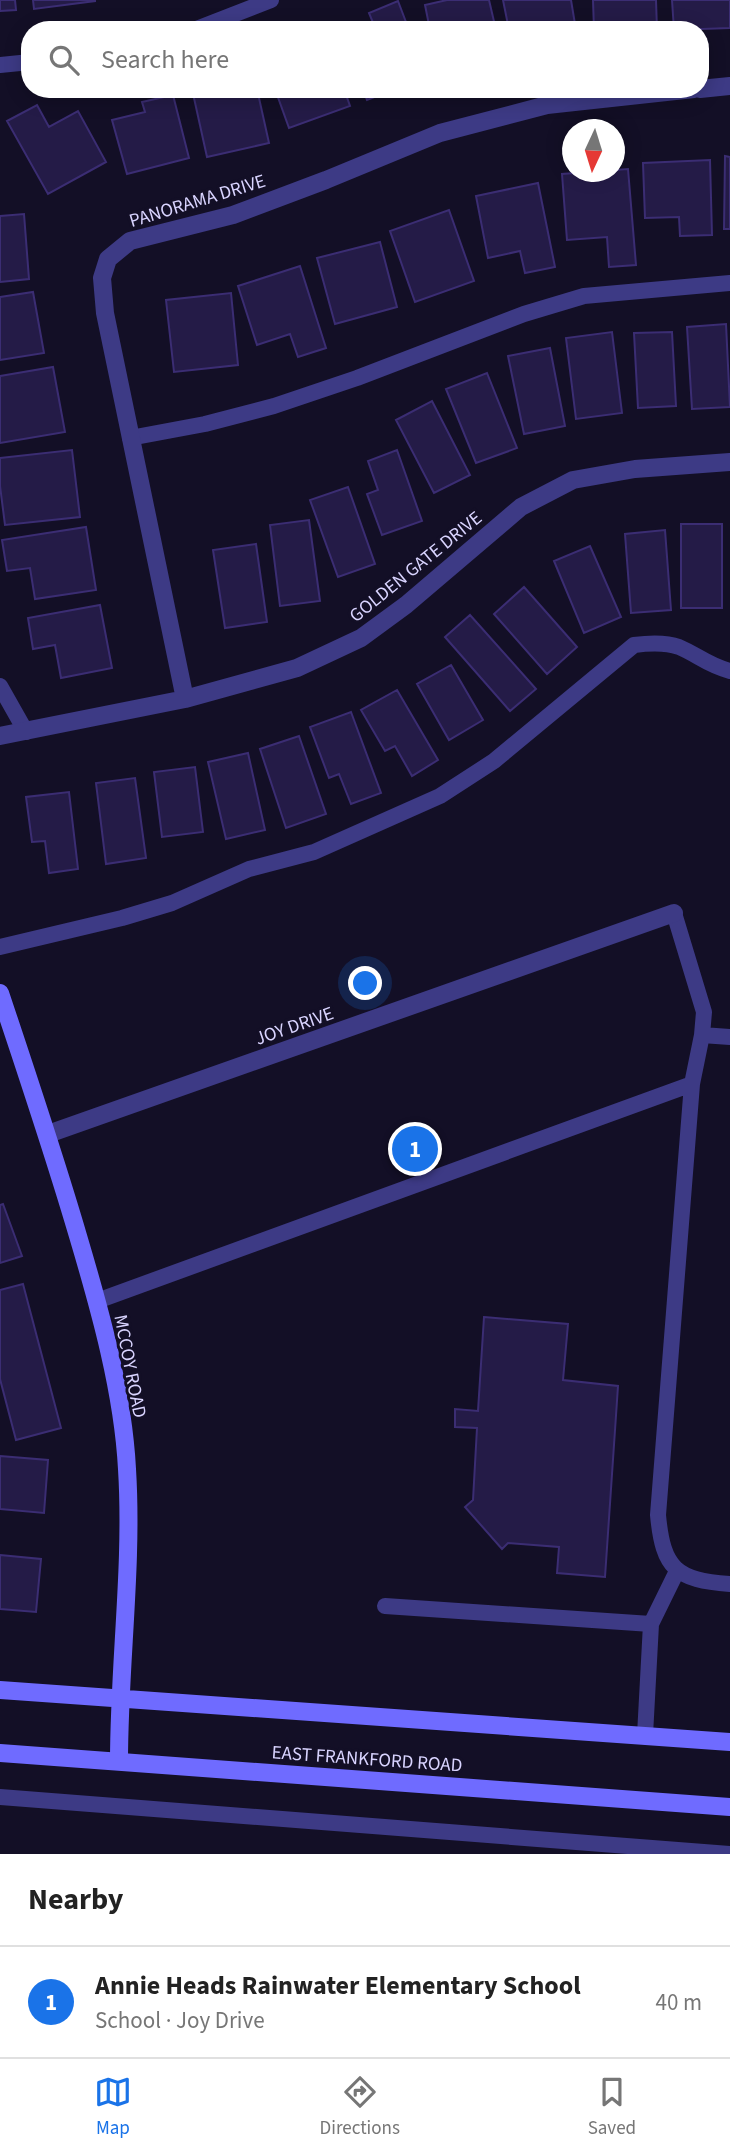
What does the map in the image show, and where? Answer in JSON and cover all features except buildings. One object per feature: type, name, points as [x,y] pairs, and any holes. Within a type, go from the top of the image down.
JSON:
[{"type":"main road","name":"MCCOY ROAD","points":[[0,993],[48,1134],[97,1301],[117,1391],[127,1468],[128,1577],[119,1700],[119,1761]]},
{"type":"main road","points":[[0,1690],[730,1742]]},
{"type":"main road","name":"EAST FRANKFORD ROAD","points":[[0,1752],[730,1807]]},
{"type":"street","points":[[709,88],[730,86]]},
{"type":"street","name":"PANORAMA DRIVE","points":[[185,699],[105,313],[102,278],[108,259],[130,241],[233,215],[440,133],[547,105],[611,98]]},
{"type":"street","name":"GOLDEN GATE DRIVE","points":[[0,737],[185,699],[297,668],[361,638],[406,604],[521,507],[573,480],[635,469],[730,462]]},
{"type":"street","name":"JOY DRIVE","points":[[48,1134],[674,914]]},
{"type":"lane","points":[[217,21],[271,0]]},
{"type":"lane","points":[[0,65],[21,63]]},
{"type":"lane","points":[[130,438],[205,424],[274,406],[357,378],[524,314],[584,296],[730,283]]},
{"type":"lane","points":[[0,947],[172,904],[250,869],[314,852],[440,796],[494,761],[634,645],[655,643],[679,647],[713,667],[730,671]]},
{"type":"lane","points":[[0,686],[26,732]]},
{"type":"lane","points":[[674,914],[704,1012],[692,1084],[658,1515],[660,1545],[677,1571],[704,1582],[730,1584]]},
{"type":"lane","points":[[702,1035],[730,1037]]},
{"type":"lane","points":[[97,1301],[692,1084]]},
{"type":"lane","points":[[645,1735],[651,1624],[677,1571]]},
{"type":"lane","points":[[385,1606],[651,1624]]},
{"type":"lane","points":[[0,1797],[730,1854]]},
{"type":"place","name":"Annie Heads Rainwater Elementary School","points":[[415,1149]]}]
